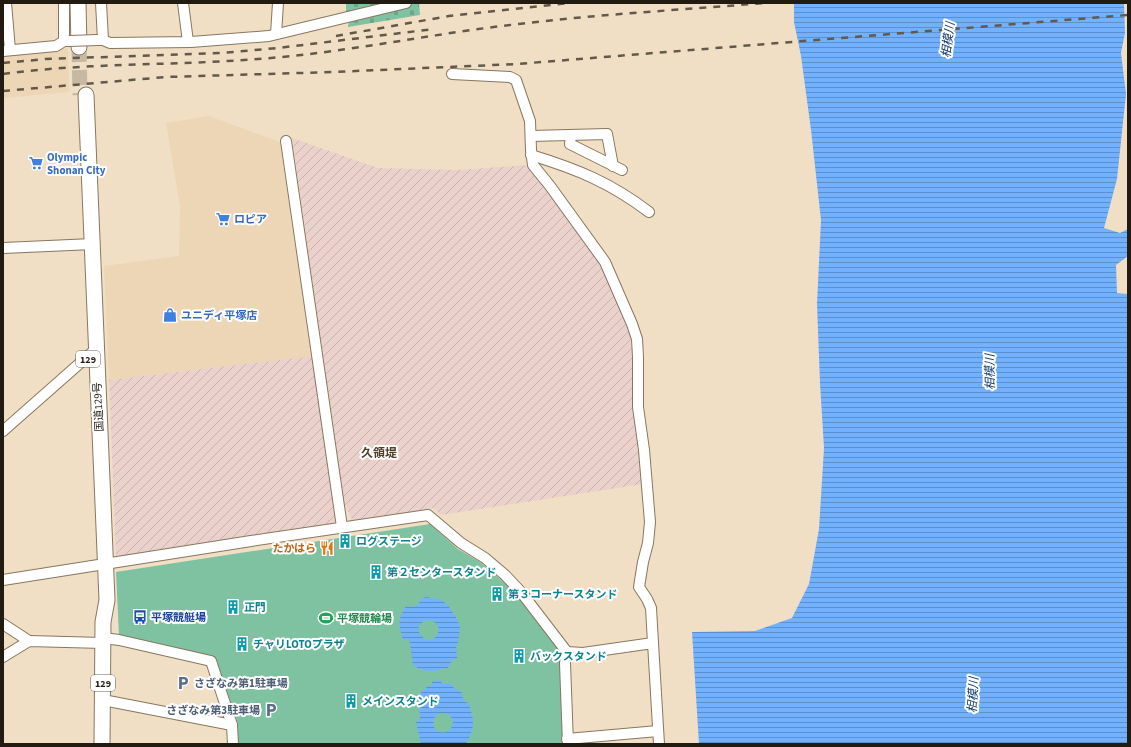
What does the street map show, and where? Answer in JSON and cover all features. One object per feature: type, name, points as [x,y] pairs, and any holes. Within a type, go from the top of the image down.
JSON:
[{"type":"highway","points":[[78,3],[83,43]]},
{"type":"highway","points":[[83,43],[87,3]]},
{"type":"highway","name":"国道129号","points":[[83,95],[92,353],[102,565],[99,601],[103,622],[104,640],[102,744]]},
{"type":"street","points":[[7,3],[6,50],[83,43],[188,42],[269,36],[406,3]]},
{"type":"street","points":[[64,3],[83,43]]},
{"type":"street","points":[[83,43],[101,3]]},
{"type":"street","points":[[184,3],[188,42]]},
{"type":"street","points":[[276,34],[278,3]]},
{"type":"street","points":[[452,74],[510,77],[516,80],[530,121],[533,165],[559,198],[605,262],[637,339],[638,406],[644,450],[650,522],[648,543],[639,587],[651,608],[659,744]]},
{"type":"street","points":[[530,136],[607,134],[617,168],[570,144],[571,135]]},
{"type":"street","points":[[286,141],[342,527]]},
{"type":"street","points":[[532,155],[564,165],[612,186],[649,212]]},
{"type":"street","points":[[3,248],[89,245]]},
{"type":"street","points":[[3,431],[92,353]]},
{"type":"street","points":[[3,580],[428,515],[461,543],[485,558],[505,575],[521,592],[567,652],[565,663],[568,741],[658,731]]},
{"type":"street","points":[[3,624],[29,641]]},
{"type":"street","points":[[3,658],[29,641],[120,640],[211,661],[232,725],[233,744]]},
{"type":"street","points":[[567,652],[583,652],[653,643]]},
{"type":"street","points":[[103,700],[232,725]]},
{"type":"shaded area","points":[[68,48],[69,92],[3,98],[3,54]]},
{"type":"shaded area","name":"ユニディ平塚店","points":[[209,116],[280,142],[311,357],[109,380],[104,266],[179,256],[180,206],[166,123]]},
{"type":"shaded area","points":[[292,138],[378,168],[457,170],[528,165],[598,254],[630,333],[634,372],[633,403],[643,484],[441,515],[433,508],[353,522],[344,503]]},
{"type":"shaded area","points":[[315,356],[338,523],[116,557],[109,380]]},
{"type":"green space","points":[[346,3],[384,3],[346,12]]},
{"type":"green space","points":[[413,3],[419,3],[420,15],[348,27],[349,20]]},
{"type":"green space","name":"平塚競輪場","points":[[430,524],[458,549],[480,562],[506,584],[561,651],[564,744],[238,744],[238,724],[215,657],[119,636],[116,572]]},
{"type":"water","name":"相模川","points":[[794,3],[1124,3],[1125,33],[1121,53],[1126,94],[1117,179],[1104,228],[1120,233],[1128,229],[1128,256],[1116,265],[1117,293],[1128,294],[1128,744],[699,744],[692,632],[755,631],[792,618],[809,584],[819,529],[824,448],[817,304],[821,220],[801,56],[794,22]]},
{"type":"water","points":[[426,597],[442,600],[450,608],[458,621],[460,628],[458,643],[456,644],[457,659],[452,660],[448,668],[426,671],[413,665],[410,643],[408,639],[403,639],[400,629],[400,622],[401,615],[406,606],[412,607],[418,605],[421,599]],"holes":[[[430,620],[437,624],[439,629],[437,635],[433,639],[429,640],[421,636],[419,627],[421,623]]]},
{"type":"water","points":[[441,680],[442,684],[451,683],[454,688],[461,691],[464,700],[468,703],[472,714],[473,724],[466,744],[421,744],[416,722],[419,721],[420,717],[418,695],[428,686],[432,686],[432,681]],"holes":[[[441,713],[448,714],[452,719],[452,727],[445,732],[436,730],[433,725],[435,716]]]},
{"type":"tunnel","points":[[79,47],[80,95]]},
{"type":"railway","points":[[336,36],[449,16],[570,3]]},
{"type":"railway","points":[[3,74],[36,70],[271,58],[333,51],[457,32],[549,21],[764,3]]},
{"type":"railway","points":[[3,91],[166,77],[517,64],[1128,15]]},
{"type":"railway","points":[[3,63],[46,59],[222,53],[278,48],[434,29]]},
{"type":"place","name":"Olympic Shonan City","points":[[36,163]]},
{"type":"place","name":"ロピア","points":[[223,219]]},
{"type":"place","name":"ユニディ平塚店","points":[[170,315]]},
{"type":"place","name":"ログステージ","points":[[345,541]]},
{"type":"place","name":"たかはら","points":[[327,548]]},
{"type":"place","name":"第２センタースタンド","points":[[376,572]]},
{"type":"place","name":"第３コーナースタンド","points":[[497,594]]},
{"type":"place","name":"正門","points":[[233,607]]},
{"type":"place","name":"平塚競艇場","points":[[140,617]]},
{"type":"place","name":"平塚競輪場","points":[[326,618]]},
{"type":"place","name":"チャリLOTOプラザ","points":[[242,644]]},
{"type":"place","name":"バックスタンド","points":[[519,656]]},
{"type":"place","name":"さざなみ第1駐車場","points":[[183,683]]},
{"type":"place","name":"メインスタンド","points":[[351,701]]},
{"type":"place","name":"さざなみ第3駐車場","points":[[271,710]]},
{"type":"district","name":"久領堤","points":[[379,453]]}]
